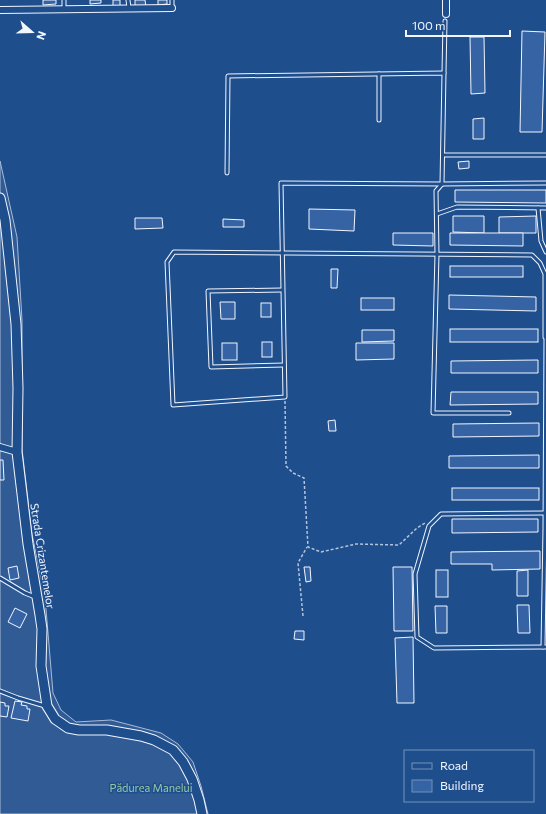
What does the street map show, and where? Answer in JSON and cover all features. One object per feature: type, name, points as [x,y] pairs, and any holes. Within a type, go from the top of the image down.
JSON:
[{"type":"street","points":[[446,0],[446,14]]},
{"type":"street","points":[[0,10],[172,8]]},
{"type":"street","name":"Strada Crizantemelor","points":[[0,198],[5,220],[16,324],[18,452],[28,544],[42,629],[42,675],[47,706],[55,719],[68,728],[79,730],[107,730],[141,736],[154,740],[173,750],[183,762],[192,779],[202,814]]},
{"type":"street","points":[[0,447],[18,452]]},
{"type":"lane","points":[[64,0],[64,9]]},
{"type":"lane","points":[[128,0],[129,8]]},
{"type":"lane","points":[[172,0],[172,8]]},
{"type":"lane","points":[[445,21],[442,184],[436,191],[437,254],[433,413],[509,414]]},
{"type":"lane","points":[[227,173],[228,76],[444,73]]},
{"type":"lane","points":[[379,74],[379,120]]},
{"type":"lane","points":[[443,155],[546,155]]},
{"type":"lane","points":[[546,183],[442,184],[281,182],[281,253],[285,397],[173,405],[167,262],[174,252],[281,253],[437,254],[532,255],[540,263],[545,274],[546,337],[546,513],[546,528],[544,647],[434,648],[417,637],[415,574],[429,526],[441,514],[546,513]]},
{"type":"lane","points":[[437,214],[457,207],[546,208]]},
{"type":"lane","points":[[538,208],[542,241],[546,252]]},
{"type":"lane","points":[[282,290],[208,290],[211,367],[284,365]]},
{"type":"lane","points":[[0,578],[36,598]]},
{"type":"lane","points":[[0,691],[47,706]]},
{"type":"path","points":[[285,397],[286,466],[293,473],[304,478],[308,547],[298,563],[303,616]]},
{"type":"path","points":[[308,547],[321,552],[356,544],[399,545],[417,528],[429,521]]},
{"type":"shaded area","points":[[0,161],[17,237],[22,320],[22,449],[32,534],[45,597],[53,693],[61,710],[76,722],[111,720],[161,733],[178,744],[193,762],[208,814],[0,814]]},
{"type":"building","points":[[43,0],[56,0],[56,4],[43,5]]},
{"type":"building","points":[[90,0],[101,0],[101,3],[90,4]]},
{"type":"building","points":[[113,0],[120,0],[120,6],[113,6]]},
{"type":"building","points":[[135,0],[145,0],[146,7],[135,8]]},
{"type":"building","points":[[158,0],[167,0],[167,4],[158,5]]},
{"type":"building","points":[[522,31],[545,32],[542,132],[520,132]]},
{"type":"building","points":[[470,37],[484,37],[485,93],[471,94]]},
{"type":"building","points":[[484,118],[484,139],[473,139],[473,119]]},
{"type":"building","points":[[469,161],[469,168],[459,169],[458,162]]},
{"type":"building","points":[[455,190],[546,190],[546,203],[455,202]]},
{"type":"building","points":[[309,209],[355,210],[354,231],[309,229]]},
{"type":"building","points":[[453,216],[484,216],[484,233],[453,232]]},
{"type":"building","points":[[536,216],[536,233],[499,233],[499,217]]},
{"type":"building","points":[[135,218],[162,218],[163,228],[135,229]]},
{"type":"building","points":[[223,219],[244,220],[244,227],[223,227]]},
{"type":"building","points":[[393,233],[433,233],[433,246],[393,245]]},
{"type":"building","points":[[450,233],[523,233],[523,246],[450,245]]},
{"type":"building","points":[[450,266],[523,266],[523,277],[450,277]]},
{"type":"building","points":[[331,269],[338,269],[337,288],[331,288]]},
{"type":"building","points":[[449,295],[536,297],[536,311],[449,309]]},
{"type":"building","points":[[361,298],[394,298],[394,310],[361,310]]},
{"type":"building","points":[[220,302],[235,302],[235,319],[221,319]]},
{"type":"building","points":[[261,303],[271,303],[271,317],[261,317]]},
{"type":"building","points":[[450,329],[538,329],[538,342],[450,342]]},
{"type":"building","points":[[362,330],[394,330],[394,341],[362,342]]},
{"type":"building","points":[[262,342],[272,342],[272,357],[262,357]]},
{"type":"building","points":[[222,343],[237,343],[237,360],[222,360]]},
{"type":"building","points":[[356,343],[394,343],[394,359],[356,360]]},
{"type":"building","points":[[538,360],[538,373],[451,373],[451,361]]},
{"type":"building","points":[[451,392],[538,392],[538,404],[450,405]]},
{"type":"building","points":[[335,420],[336,431],[329,431],[328,421]]},
{"type":"building","points":[[539,423],[539,436],[453,437],[453,424]]},
{"type":"building","points":[[539,455],[539,468],[449,468],[449,456]]},
{"type":"building","points":[[0,460],[3,460],[4,480],[0,480]]},
{"type":"building","points":[[452,488],[539,488],[539,500],[452,500]]},
{"type":"building","points":[[452,519],[538,519],[538,532],[452,533]]},
{"type":"building","points":[[540,551],[540,569],[492,570],[492,564],[451,564],[451,552]]},
{"type":"building","points":[[17,566],[19,578],[10,580],[8,568]]},
{"type":"building","points":[[304,567],[310,567],[311,581],[306,582]]},
{"type":"building","points":[[393,567],[412,567],[413,631],[394,631]]},
{"type":"building","points":[[436,570],[448,570],[448,597],[436,597]]},
{"type":"building","points":[[528,570],[528,596],[517,596],[517,571]]},
{"type":"building","points":[[517,605],[529,605],[530,633],[518,633]]},
{"type":"building","points":[[435,606],[447,606],[447,633],[436,633]]},
{"type":"building","points":[[15,608],[27,614],[20,628],[8,622]]},
{"type":"building","points":[[295,631],[304,631],[304,640],[294,639]]},
{"type":"building","points":[[413,637],[414,703],[397,703],[395,638]]},
{"type":"building","points":[[15,701],[22,702],[21,705],[27,706],[27,709],[30,709],[28,721],[11,718]]},
{"type":"building","points":[[0,702],[5,703],[5,706],[9,706],[7,717],[0,716]]},
{"type":"park label","name":"Pădurea Manelui","points":[[151,787]]}]
